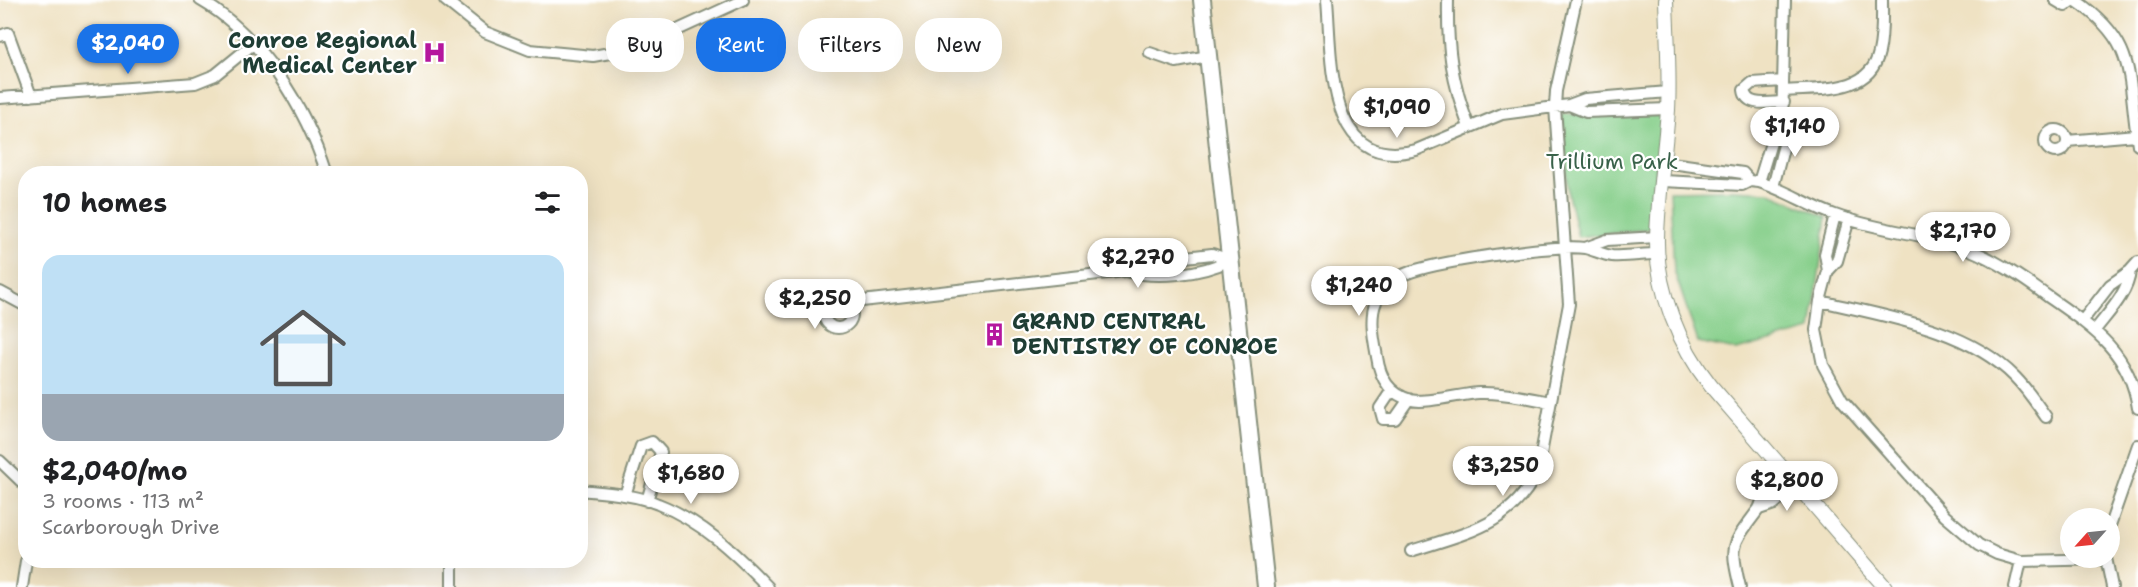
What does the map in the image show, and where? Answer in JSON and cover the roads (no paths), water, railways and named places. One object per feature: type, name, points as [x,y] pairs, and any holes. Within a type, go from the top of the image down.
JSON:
[{"type":"main road","points":[[1202,0],[1266,587]]},
{"type":"street","points":[[200,0],[253,44],[292,94],[319,148],[325,166]]},
{"type":"street","points":[[445,0],[486,32],[522,46],[547,54],[593,56],[638,48],[743,0]]},
{"type":"street","points":[[1327,0],[1337,103],[1342,119],[1360,140],[1383,151],[1405,153],[1502,114],[1569,105],[1585,99],[1668,92]]},
{"type":"street","points":[[1448,0],[1450,65],[1455,90],[1469,127]]},
{"type":"street","points":[[1411,551],[1487,525],[1516,504],[1530,487],[1538,470],[1569,304],[1556,91],[1576,0]]},
{"type":"street","points":[[1666,0],[1668,109],[1657,254],[1670,308],[1697,369],[1885,587]]},
{"type":"street","points":[[1773,187],[1785,141],[1782,129],[1785,0]]},
{"type":"street","points":[[1784,91],[1846,85],[1856,82],[1871,70],[1879,52],[1882,0]]},
{"type":"street","points":[[2055,0],[2065,6],[2074,0],[2108,23],[2127,48],[2133,69],[2137,140],[2067,141]]},
{"type":"street","points":[[0,36],[8,33],[31,96]]},
{"type":"street","points":[[0,98],[195,83],[215,75],[253,44]]},
{"type":"street","points":[[1150,53],[1176,62],[1208,56]]},
{"type":"street","points":[[1569,105],[1586,112],[1668,109]]},
{"type":"street","points":[[1755,182],[1773,136],[1782,129]]},
{"type":"street","points":[[1664,162],[1743,173],[1755,182],[1773,187],[1835,215],[1967,249],[2017,274],[2096,329],[2126,369],[2133,385],[2138,408]]},
{"type":"street","points":[[1663,181],[1742,185],[1755,182]]},
{"type":"street","points":[[1835,215],[1825,254],[1828,271],[1820,301],[1816,330],[1818,346],[1831,384],[1842,400],[1962,533],[1997,554],[2021,561],[2060,560]]},
{"type":"street","points":[[1828,271],[1837,261],[1849,219]]},
{"type":"street","points":[[1551,402],[1481,393],[1425,400],[1409,399],[1392,390],[1380,372],[1373,314],[1376,302],[1393,281],[1406,274],[1450,264],[1521,253],[1585,248],[1607,240],[1657,237]]},
{"type":"street","points":[[1585,248],[1611,256],[1657,254]]},
{"type":"street","points":[[850,306],[862,301],[1125,271],[1140,262],[1212,254],[1230,260]]},
{"type":"street","points":[[2083,320],[2110,285],[2135,266]]},
{"type":"street","points":[[2096,329],[2122,293],[2135,266]]},
{"type":"street","points":[[0,292],[18,301]]},
{"type":"street","points":[[1820,301],[1922,326],[1959,339],[2013,375],[2046,417]]},
{"type":"street","points":[[1392,390],[1380,408],[1383,419],[1395,418],[1409,399]]},
{"type":"street","points":[[625,495],[641,446],[652,442],[661,452],[647,501]]},
{"type":"street","points":[[2116,508],[2138,445]]},
{"type":"street","points":[[0,461],[18,478]]},
{"type":"street","points":[[1740,587],[1733,553],[1736,542],[1747,521],[1759,509],[1766,492],[1786,473]]},
{"type":"street","points":[[1759,509],[1774,504],[1797,485]]},
{"type":"street","points":[[588,491],[625,495],[658,504],[704,528],[740,558],[768,587]]},
{"type":"street","points":[[2015,587],[2021,561]]},
{"type":"street","points":[[22,587],[25,568]]},
{"type":"street","points":[[452,568],[452,587]]},
{"type":"street","points":[[2108,568],[2112,587]]},
{"type":"place","name":"Conroe Regional Medical Center","points":[[435,53]]},
{"type":"place","name":"GRAND CENTRAL DENTISTRY OF CONROE","points":[[994,334]]},
{"type":"park label","name":"Trillium Park","points":[[1612,161]]}]
